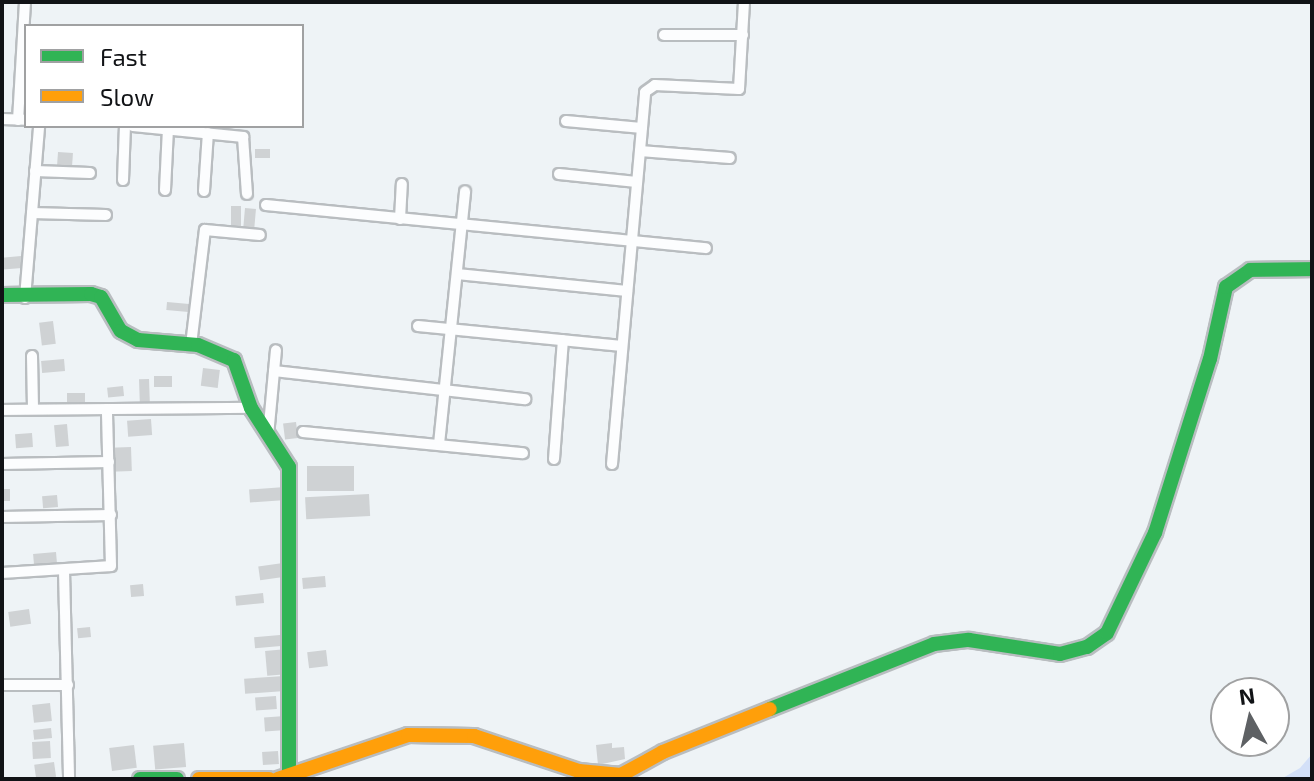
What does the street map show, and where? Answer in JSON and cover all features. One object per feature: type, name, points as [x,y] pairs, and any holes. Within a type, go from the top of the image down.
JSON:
[{"type":"street","points":[[2,119],[22,120],[18,95],[25,2]]},
{"type":"street","points":[[612,464],[645,92],[655,85],[739,89],[744,2]]},
{"type":"street","points":[[664,35],[743,35]]},
{"type":"street","points":[[566,121],[642,128]]},
{"type":"street","points":[[25,298],[39,128]]},
{"type":"street","points":[[123,180],[125,128]]},
{"type":"street","points":[[165,190],[168,128],[246,140],[247,194]]},
{"type":"street","points":[[204,191],[208,133]]},
{"type":"street","points":[[640,151],[730,158]]},
{"type":"street","points":[[35,171],[90,173]]},
{"type":"street","points":[[559,174],[637,182]]},
{"type":"street","points":[[400,219],[402,184]]},
{"type":"street","points":[[439,444],[465,191]]},
{"type":"street","points":[[266,205],[632,244],[706,248]]},
{"type":"street","points":[[32,213],[106,215]]},
{"type":"street","points":[[191,345],[205,230],[260,235]]},
{"type":"street","points":[[2,295],[25,298],[91,294],[101,297],[121,331],[138,340],[191,345],[234,360],[251,408],[289,467],[292,490],[283,776],[408,735],[474,736],[579,771],[621,775],[684,743],[725,731],[894,656],[934,644],[969,640],[1060,654],[1087,647],[1107,633],[1155,533],[1210,359],[1226,287],[1250,270],[1312,269]]},
{"type":"street","points":[[457,274],[627,291]]},
{"type":"street","points":[[418,326],[622,346]]},
{"type":"street","points":[[554,459],[563,340]]},
{"type":"street","points":[[268,438],[276,350]]},
{"type":"street","points":[[32,356],[33,409]]},
{"type":"street","points":[[274,371],[525,399]]},
{"type":"street","points":[[2,410],[251,408]]},
{"type":"street","points":[[2,573],[111,566],[107,409]]},
{"type":"street","points":[[303,432],[523,453]]},
{"type":"street","points":[[2,464],[109,462]]},
{"type":"street","points":[[2,517],[111,515]]},
{"type":"street","points":[[64,571],[69,779]]},
{"type":"street","points":[[2,685],[68,685]]},
{"type":"street","points":[[140,779],[177,779]]},
{"type":"street","points":[[199,779],[269,779]]},
{"type":"water","points":[[1312,754],[1312,779],[1281,779],[1300,768]]},
{"type":"building","points":[[255,149],[270,149],[270,158],[255,158]]},
{"type":"building","points":[[58,152],[73,153],[72,172],[57,171]]},
{"type":"building","points":[[231,206],[241,206],[241,229],[231,229]]},
{"type":"building","points":[[245,208],[256,209],[254,231],[243,230]]},
{"type":"building","points":[[21,256],[22,268],[3,270],[2,258]]},
{"type":"building","points":[[167,302],[192,304],[191,312],[166,310]]},
{"type":"building","points":[[53,321],[56,344],[42,346],[39,323]]},
{"type":"building","points":[[64,359],[65,371],[42,373],[41,361]]},
{"type":"building","points":[[203,368],[220,370],[218,388],[201,386]]},
{"type":"building","points":[[154,376],[172,376],[172,387],[154,387]]},
{"type":"building","points":[[139,379],[149,379],[150,402],[140,402]]},
{"type":"building","points":[[123,386],[124,396],[108,398],[107,388]]},
{"type":"building","points":[[67,393],[85,393],[85,408],[67,408]]},
{"type":"building","points":[[151,419],[152,435],[128,437],[127,421]]},
{"type":"building","points":[[296,422],[298,438],[285,439],[283,424]]},
{"type":"building","points":[[67,424],[69,446],[56,447],[54,425]]},
{"type":"building","points":[[32,433],[33,447],[16,448],[15,434]]},
{"type":"building","points":[[131,447],[132,471],[111,472],[110,448]]},
{"type":"building","points":[[307,466],[354,466],[354,491],[307,491]]},
{"type":"building","points":[[285,487],[286,500],[250,502],[249,490]]},
{"type":"building","points":[[2,489],[10,489],[10,501],[2,501]]},
{"type":"building","points":[[369,494],[370,516],[306,519],[305,497]]},
{"type":"building","points":[[57,495],[58,507],[43,508],[42,496]]},
{"type":"building","points":[[56,552],[57,564],[34,566],[33,554]]},
{"type":"building","points":[[283,563],[285,577],[260,580],[258,566]]},
{"type":"building","points":[[325,576],[326,587],[303,589],[302,578]]},
{"type":"building","points":[[143,584],[144,596],[131,597],[130,585]]},
{"type":"building","points":[[263,593],[264,603],[236,606],[235,596]]},
{"type":"building","points":[[29,609],[31,624],[10,627],[8,612]]},
{"type":"building","points":[[90,627],[91,637],[78,638],[77,628]]},
{"type":"building","points":[[280,635],[281,646],[255,648],[254,637]]},
{"type":"building","points":[[287,649],[289,674],[267,676],[265,651]]},
{"type":"building","points":[[326,650],[328,666],[309,668],[307,652]]},
{"type":"building","points":[[284,676],[285,691],[245,694],[244,679]]},
{"type":"building","points":[[276,696],[277,709],[256,710],[255,697]]},
{"type":"building","points":[[50,703],[52,721],[34,723],[32,705]]},
{"type":"building","points":[[285,716],[286,730],[265,731],[264,717]]},
{"type":"building","points":[[51,728],[52,738],[34,740],[33,730]]},
{"type":"building","points":[[50,741],[51,758],[33,759],[32,742]]},
{"type":"building","points":[[184,743],[186,767],[155,770],[153,746]]},
{"type":"building","points":[[612,743],[612,748],[624,747],[625,759],[598,765],[596,745]]},
{"type":"building","points":[[134,745],[137,768],[112,771],[109,748]]},
{"type":"building","points":[[278,751],[279,764],[263,765],[262,752]]},
{"type":"building","points":[[54,762],[56,777],[36,779],[34,765]]},
{"type":"traffic: fast","points":[[770,709],[934,644],[969,640],[1060,654],[1087,647],[1107,633],[1155,533],[1210,359],[1226,287],[1250,270],[1312,269]]},
{"type":"traffic: fast","points":[[2,295],[91,294],[101,297],[121,331],[138,340],[198,345],[234,360],[251,408],[289,467],[289,773]]},
{"type":"traffic: fast","points":[[140,779],[177,779]]},
{"type":"traffic: slow","points":[[278,779],[408,735],[474,736],[579,771],[621,775],[663,752],[770,709]]},
{"type":"traffic: slow","points":[[199,779],[269,779]]}]
